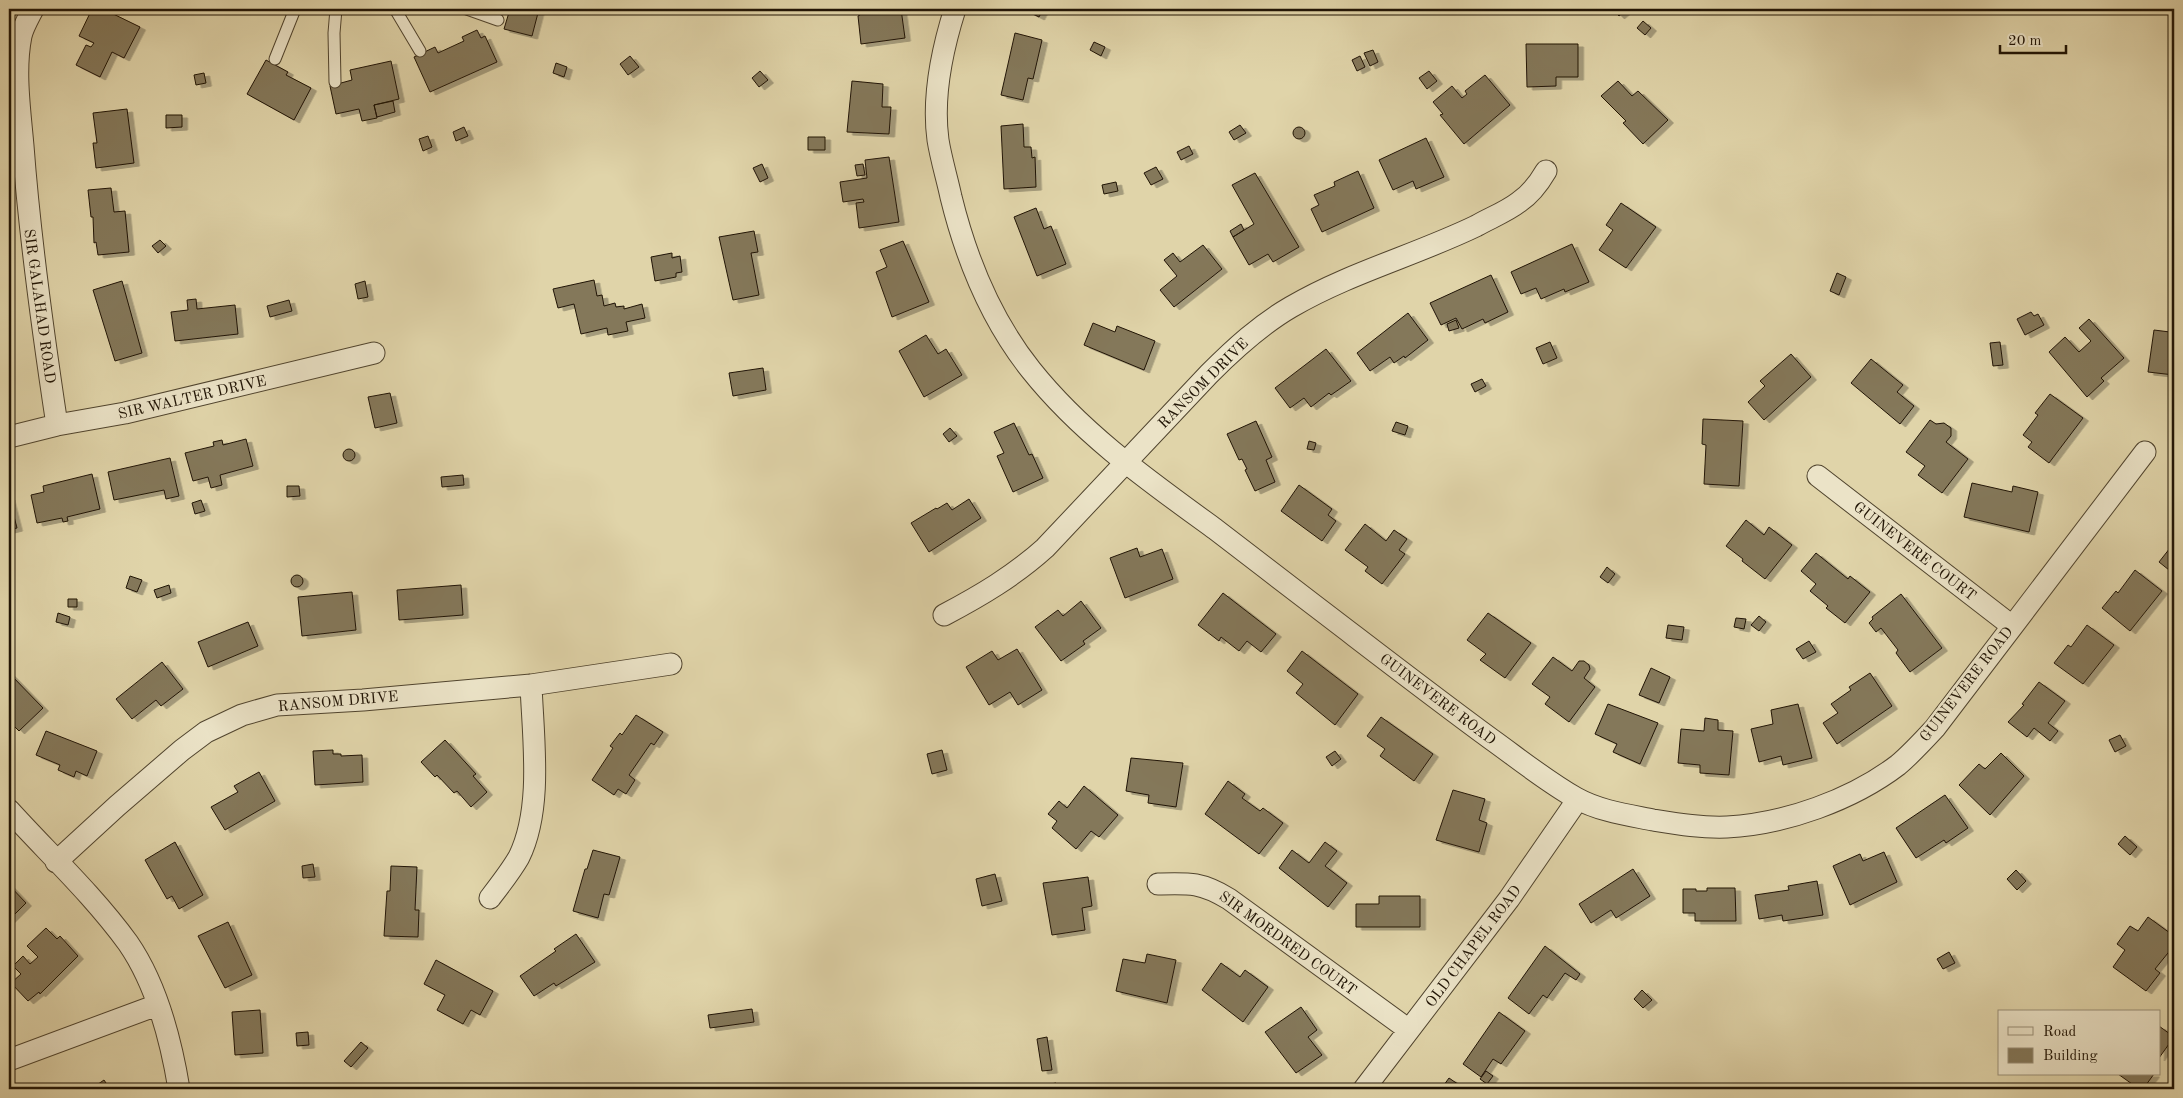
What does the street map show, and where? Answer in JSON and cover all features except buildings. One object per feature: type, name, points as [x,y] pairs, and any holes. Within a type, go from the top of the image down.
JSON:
[{"type":"street","name":"SIR GALAHAD ROAD","points":[[33,9],[21,35],[19,100],[29,222],[43,335],[57,425]]},
{"type":"street","name":"GUINEVERE ROAD","points":[[954,9],[942,63],[936,112],[938,139],[957,221],[968,254],[1003,328],[1030,369],[1066,410],[1124,462],[1431,695],[1578,799],[1628,815],[1686,825],[1729,827],[1764,822],[1824,806],[1866,786],[1908,756],[1935,728],[2145,452]]},
{"type":"street","name":"RANSOM DRIVE","points":[[944,614],[995,587],[1026,565],[1083,509],[1124,462],[1216,367],[1237,346],[1265,324],[1291,307],[1325,290],[1454,236],[1504,211],[1528,195],[1546,171]]},
{"type":"street","name":"SIR WALTER DRIVE","points":[[9,438],[57,425],[125,413],[374,353]]},
{"type":"street","name":"GUINEVERE COURT","points":[[1818,476],[2012,626]]},
{"type":"street","name":"RANSOM DRIVE","points":[[56,862],[182,750],[206,732],[242,716],[277,705],[363,700],[531,685],[671,664]]},
{"type":"street","points":[[490,898],[518,857],[530,820],[534,783],[531,685]]},
{"type":"street","name":"OLD CHAPEL ROAD","points":[[1364,1089],[1509,899],[1578,799]]},
{"type":"street","points":[[9,810],[93,900],[128,944],[148,981],[158,1005],[170,1044],[179,1089]]},
{"type":"street","name":"SIR MORDRED COURT","points":[[1158,884],[1206,886],[1221,894],[1408,1030]]},
{"type":"street","points":[[9,1060],[158,1005]]},
{"type":"lane","points":[[275,59],[296,9]]},
{"type":"lane","points":[[335,82],[334,32],[336,9]]},
{"type":"lane","points":[[395,9],[420,51]]},
{"type":"lane","points":[[467,9],[498,20]]}]
